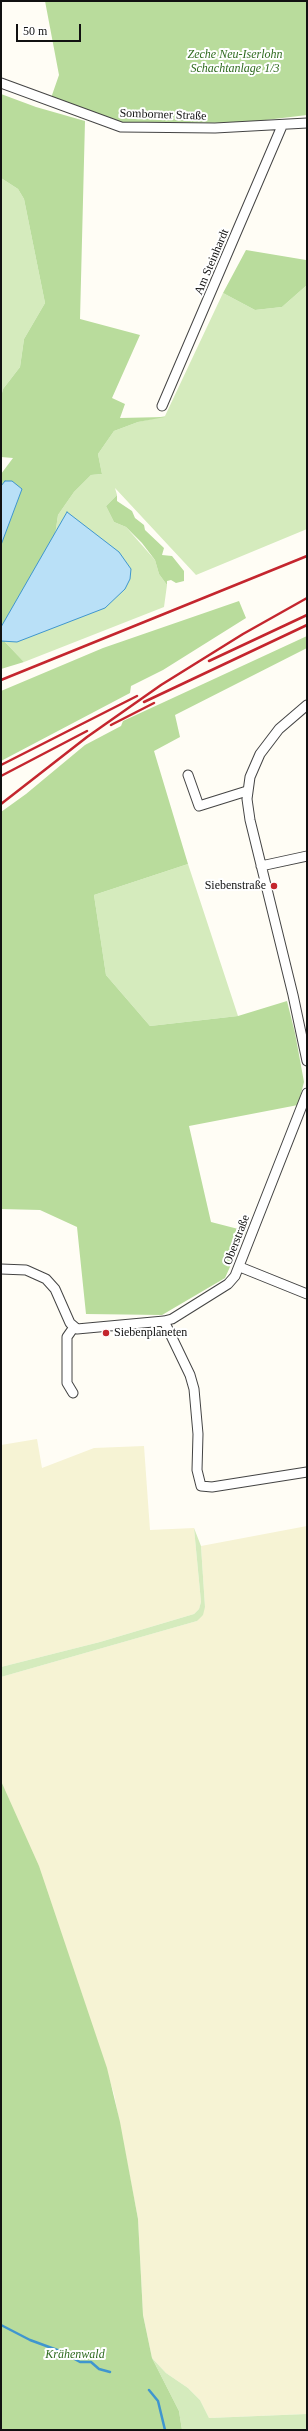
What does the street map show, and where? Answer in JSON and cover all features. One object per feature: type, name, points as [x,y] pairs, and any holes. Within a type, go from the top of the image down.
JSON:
[{"type":"street","name":"Somborner Straße","points":[[1,84],[121,127],[145,129],[282,126],[307,123]]},
{"type":"street","name":"Am Steinhardt","points":[[162,406],[282,126]]},
{"type":"street","points":[[307,705],[279,730],[260,754],[250,777],[247,791],[247,806],[293,995],[307,1061]]},
{"type":"street","points":[[188,775],[199,806],[247,791]]},
{"type":"street","points":[[261,866],[307,856]]},
{"type":"street","name":"Oberstraße","points":[[74,1326],[82,1329],[164,1322],[228,1284],[240,1267],[307,1093]]},
{"type":"street","points":[[240,1267],[307,1294]]},
{"type":"street","points":[[1,1268],[26,1270],[46,1279],[55,1289],[74,1326],[66,1337],[66,1383],[73,1393]]},
{"type":"street","points":[[164,1322],[187,1370],[194,1389],[198,1434],[197,1470],[201,1486],[212,1487],[307,1472]]},
{"type":"shaded area","points":[[37,1439],[42,1468],[94,1448],[144,1446],[150,1530],[194,1528],[201,1602],[199,1609],[194,1614],[100,1642],[1,1667],[1,1445]]},
{"type":"shaded area","points":[[307,1526],[307,2414],[209,2418],[200,2400],[188,2388],[166,2373],[152,2358],[143,2315],[138,2219],[114,2094],[81,1992],[1,1781],[1,1677],[197,1621],[205,1607],[201,1546]]},
{"type":"green space","name":"Zeche Neu-Iserlohn Schachtanlage 1/3","points":[[45,1],[307,1],[307,115],[241,123],[117,122],[51,98],[59,75]]},
{"type":"green space","points":[[1,94],[36,107],[85,121],[80,319],[140,335],[112,398],[125,404],[120,418],[165,417],[138,422],[114,431],[98,454],[102,474],[91,475],[74,492],[58,515],[52,556],[5,642],[24,662],[1,669],[1,474],[13,458],[1,457],[1,397],[3,389],[20,367],[24,339],[45,303],[24,199],[18,189],[1,178]]},
{"type":"green space","points":[[1,178],[18,189],[24,199],[45,303],[24,339],[20,367],[3,389],[1,397]]},
{"type":"green space","points":[[246,250],[306,260],[307,257],[307,285],[282,307],[255,310],[223,293]]},
{"type":"green space","points":[[307,285],[307,529],[196,575],[115,488],[117,495],[106,506],[114,522],[126,527],[155,560],[159,574],[167,585],[164,607],[24,662],[5,642],[52,556],[58,515],[74,492],[91,475],[102,474],[98,454],[114,431],[138,422],[165,416],[223,293],[255,310],[282,307]]},
{"type":"green space","points":[[117,495],[117,501],[132,511],[135,518],[144,525],[145,530],[164,548],[162,555],[172,556],[184,571],[184,581],[176,583],[171,580],[167,581],[167,585],[159,574],[155,560],[142,543],[126,527],[114,522],[106,506]]},
{"type":"green space","points":[[239,601],[246,618],[163,670],[131,686],[130,693],[1,761],[1,691],[103,648]]},
{"type":"green space","points":[[307,636],[307,648],[175,715],[180,737],[154,751],[188,864],[94,895],[106,975],[150,1026],[238,1016],[287,1001],[295,1033],[304,1082],[298,1105],[189,1126],[211,1222],[246,1231],[225,1278],[162,1315],[86,1314],[77,1227],[40,1210],[1,1209],[1,812],[26,794],[85,745],[121,726],[123,721]]},
{"type":"green space","points":[[188,864],[238,1016],[150,1026],[106,975],[94,895]]},
{"type":"green space","points":[[194,1528],[201,1546],[205,1607],[203,1615],[197,1621],[1,1677],[1,1667],[100,1642],[194,1614],[199,1609],[201,1602]]},
{"type":"green space","name":"Krähenwald","points":[[1,1781],[39,1866],[107,2068],[120,2122],[138,2219],[143,2315],[152,2358],[179,2411],[182,2430],[1,2430]]},
{"type":"green space","points":[[152,2358],[166,2373],[188,2388],[200,2400],[209,2418],[307,2414],[307,2430],[182,2430],[179,2411]]},
{"type":"water","points":[[5,481],[12,481],[22,489],[1,545],[1,486]]},
{"type":"water","points":[[67,512],[119,552],[131,569],[130,579],[125,589],[105,608],[17,642],[1,641],[1,627]]},
{"type":"waterway","points":[[1,2325],[30,2340],[60,2351],[80,2362],[91,2362],[99,2369],[110,2372]]},
{"type":"waterway","points":[[149,2390],[158,2401],[165,2430]]},
{"type":"railway","points":[[1,680],[307,556]]},
{"type":"railway","points":[[1,804],[87,737],[161,685],[243,634],[307,598]]},
{"type":"railway","points":[[209,661],[307,615]]},
{"type":"railway","points":[[144,702],[307,625]]},
{"type":"railway","points":[[1,765],[137,696]]},
{"type":"railway","points":[[111,725],[154,703]]},
{"type":"railway","points":[[1,776],[87,731]]},
{"type":"place","name":"Siebenstraße","points":[[274,886]]},
{"type":"place","name":"Siebenplaneten","points":[[106,1333]]}]
